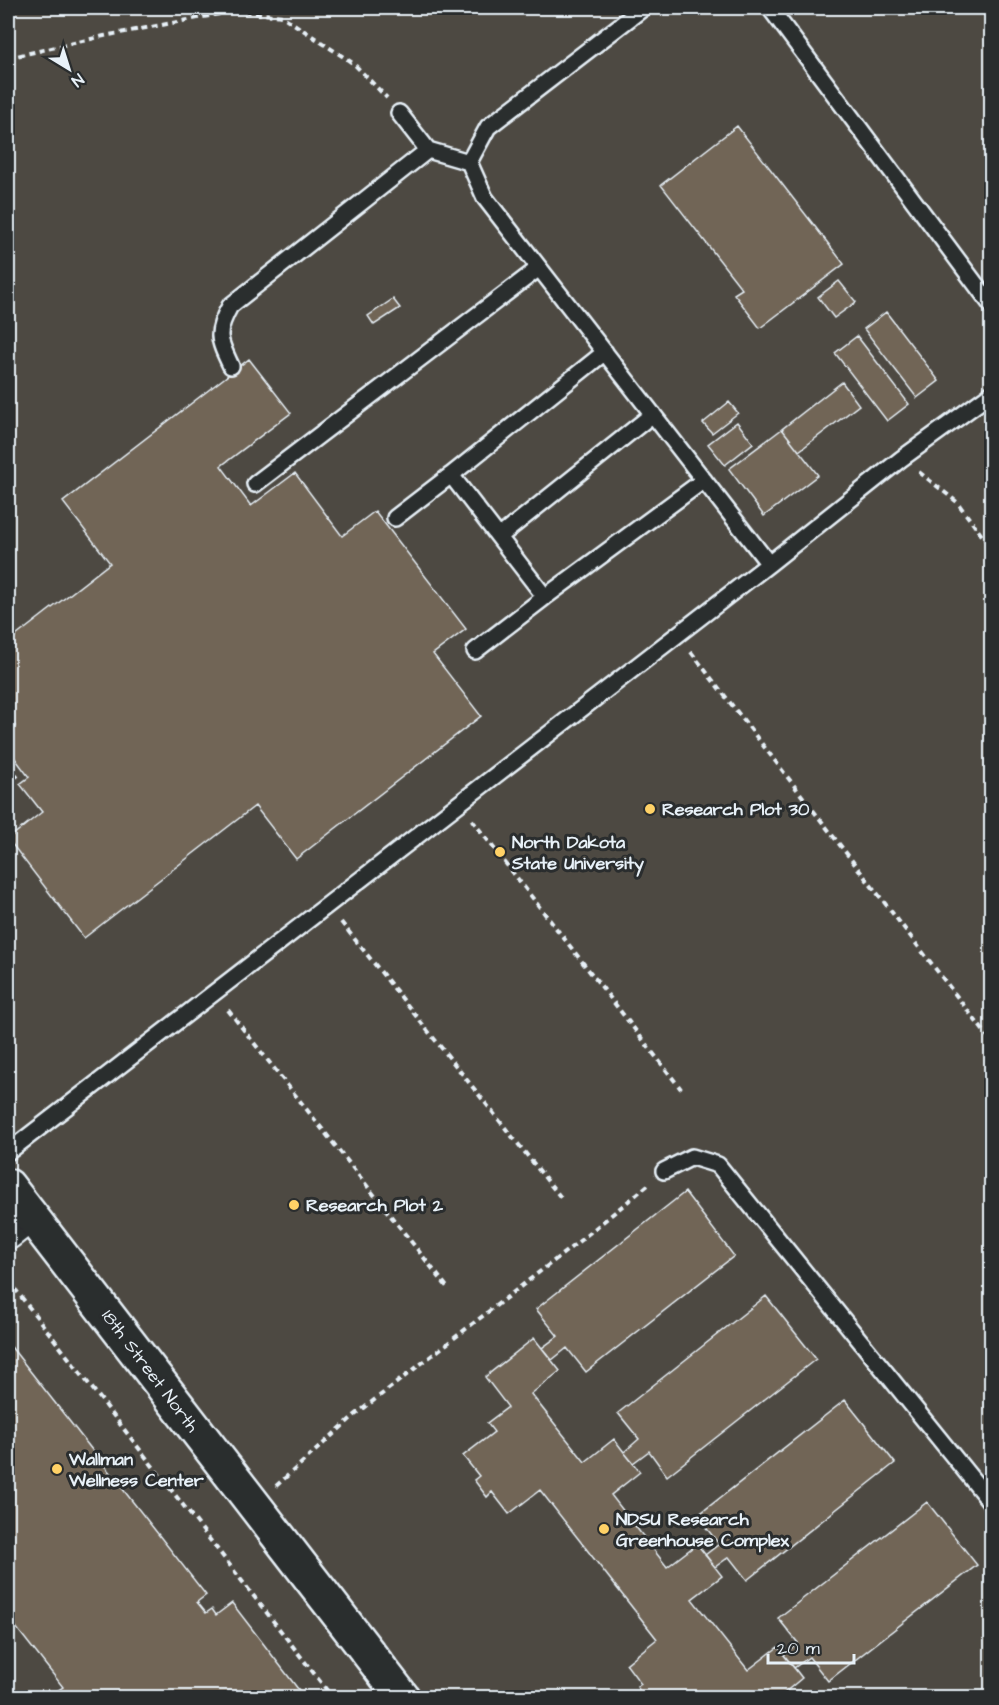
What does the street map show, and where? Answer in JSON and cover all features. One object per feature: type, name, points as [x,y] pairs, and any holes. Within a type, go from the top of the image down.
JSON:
[{"type":"street","name":"18th Street North","points":[[8,1186],[19,1224],[254,1506],[403,1698]]},
{"type":"lane","points":[[643,8],[488,127],[470,162],[485,198],[769,564]]},
{"type":"lane","points":[[770,8],[992,306]]},
{"type":"lane","points":[[399,113],[428,150],[470,162]]},
{"type":"lane","points":[[231,366],[220,344],[220,325],[230,306],[428,150]]},
{"type":"lane","points":[[255,484],[539,268]]},
{"type":"lane","points":[[395,518],[605,352]]},
{"type":"lane","points":[[8,1152],[678,635],[901,459],[992,393]]},
{"type":"lane","points":[[499,537],[653,414]]},
{"type":"lane","points":[[451,475],[545,597]]},
{"type":"lane","points":[[475,651],[704,480]]},
{"type":"lane","points":[[664,1171],[692,1157],[718,1165],[992,1504]]},
{"type":"path","points":[[8,58],[104,36],[235,12],[282,16],[354,64],[399,113]]},
{"type":"path","points":[[901,459],[957,502],[992,549]]},
{"type":"path","points":[[678,635],[992,1042]]},
{"type":"path","points":[[8,784],[18,775]]},
{"type":"path","points":[[459,803],[681,1089]]},
{"type":"path","points":[[328,905],[562,1199]]},
{"type":"path","points":[[214,993],[447,1287]]},
{"type":"path","points":[[254,1506],[355,1415],[582,1239],[664,1171]]},
{"type":"path","points":[[8,1282],[333,1698]]},
{"type":"shaded area","name":"North Dakota State University","points":[[8,8],[991,8],[991,1697],[8,1697]]},
{"type":"building","points":[[737,126],[844,264],[760,328],[734,294],[742,289],[661,185]]},
{"type":"building","points":[[839,281],[856,302],[834,318],[818,297]]},
{"type":"building","points":[[393,299],[400,308],[374,325],[368,316]]},
{"type":"building","points":[[886,312],[939,381],[917,398],[864,329]]},
{"type":"building","points":[[857,336],[909,404],[887,421],[835,353]]},
{"type":"building","points":[[249,359],[291,413],[221,466],[251,506],[295,473],[342,536],[375,511],[466,629],[433,654],[481,716],[296,859],[255,806],[84,938],[8,839],[42,812],[20,784],[29,777],[8,749],[8,731],[15,726],[8,716],[8,642],[110,563],[63,502]]},
{"type":"building","points":[[842,382],[859,405],[799,451],[782,429]]},
{"type":"building","points":[[729,402],[738,413],[712,433],[703,423]]},
{"type":"building","points":[[737,422],[753,443],[725,465],[708,444]]},
{"type":"building","points":[[782,429],[818,475],[764,516],[729,469]]},
{"type":"building","points":[[685,1192],[734,1256],[586,1372],[567,1348],[552,1360],[542,1348],[558,1336],[536,1309]]},
{"type":"building","points":[[766,1296],[816,1359],[667,1476],[649,1451],[633,1463],[624,1452],[639,1439],[618,1413]]},
{"type":"building","name":"NDSU Research Greenhouse Complex","points":[[534,1338],[560,1371],[531,1394],[585,1462],[614,1439],[640,1472],[611,1495],[667,1567],[697,1544],[722,1576],[692,1599],[748,1670],[778,1647],[802,1678],[778,1698],[645,1698],[637,1687],[641,1684],[626,1664],[657,1639],[540,1490],[509,1514],[492,1492],[487,1497],[474,1480],[479,1476],[463,1456],[494,1432],[487,1423],[508,1407],[485,1377]]},
{"type":"building","name":"Wallman Wellness Center","points":[[8,1343],[206,1595],[197,1602],[206,1613],[212,1609],[216,1615],[232,1603],[305,1698],[62,1698],[57,1691],[63,1687],[8,1617]]},
{"type":"building","points":[[845,1400],[895,1463],[747,1580],[729,1557],[715,1567],[705,1555],[719,1544],[697,1516]]},
{"type":"building","points":[[927,1502],[977,1565],[828,1681],[809,1657],[794,1668],[784,1655],[798,1643],[778,1618]]},
{"type":"place","name":"Research Plot 30","points":[[650,809]]},
{"type":"place","name":"North Dakota State University","points":[[500,852]]},
{"type":"place","name":"Research Plot 2","points":[[294,1205]]},
{"type":"place","name":"Wallman Wellness Center","points":[[57,1469]]},
{"type":"place","name":"NDSU Research Greenhouse Complex","points":[[604,1529]]}]
